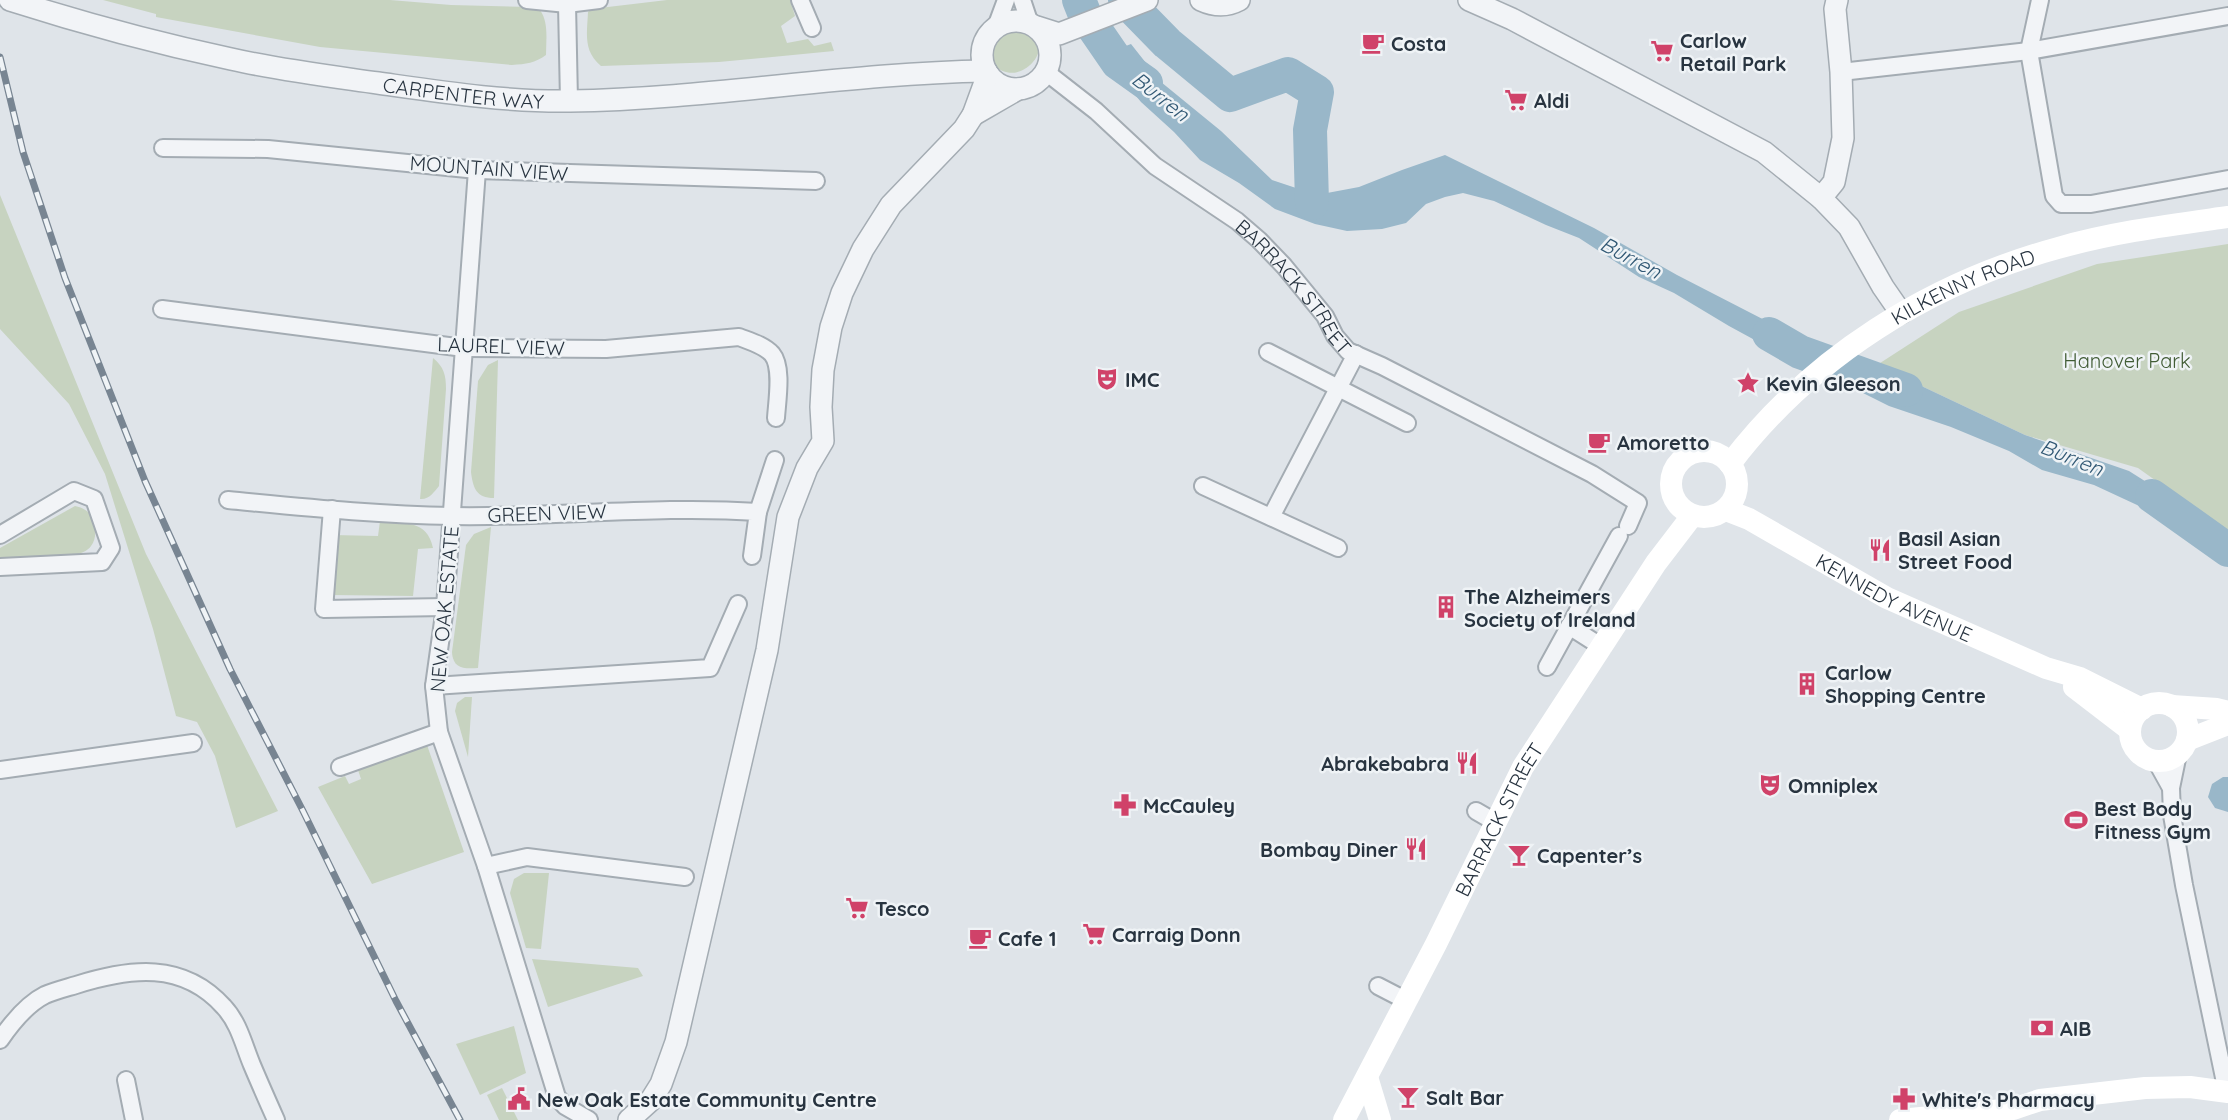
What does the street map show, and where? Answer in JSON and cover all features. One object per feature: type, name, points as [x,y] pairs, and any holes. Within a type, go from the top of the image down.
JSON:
[{"type":"main road","name":"KILKENNY ROAD","points":[[1723,458],[1744,446],[1802,387],[1856,342],[1930,297],[2014,262],[2059,248],[2166,225],[2228,217]]},
{"type":"main road","points":[[1700,451],[1723,458],[1735,473],[1731,501],[1710,517],[1685,511],[1673,498],[1670,488],[1674,468],[1689,454],[1700,451]]},
{"type":"main road","name":"KENNEDY AVENUE","points":[[1731,501],[1749,519],[1887,598],[2046,668],[2080,678],[2142,709]]},
{"type":"main road","name":"BARRACK STREET","points":[[1344,1120],[1407,1001],[1485,816],[1523,767],[1677,535],[1685,511]]},
{"type":"main road","name":"KENNEDY AVENUE","points":[[2046,668],[2086,695],[2130,730]]},
{"type":"main road","points":[[2228,712],[2157,704],[2142,709],[2135,717],[2130,730],[2133,744],[2138,752],[2156,761],[2166,760],[2183,747],[2228,724]]},
{"type":"main road","points":[[2172,706],[2185,720],[2188,730],[2183,747]]},
{"type":"main road","points":[[1367,1077],[1380,1120]]},
{"type":"main road","points":[[1900,1120],[2015,1114],[2040,1100],[2145,1088],[2190,1087],[2228,1092]]},
{"type":"street","name":"CARPENTER WAY","points":[[10,0],[124,34],[233,60],[501,99],[570,101],[655,97],[924,72],[987,73]]},
{"type":"street","points":[[527,0],[567,4],[599,0]]},
{"type":"street","points":[[800,0],[812,28]]},
{"type":"street","points":[[1006,0],[996,27],[989,34],[983,48],[983,64],[987,73],[997,83],[1007,88],[1018,89],[1029,87],[1039,81],[1052,53],[1147,0]]},
{"type":"street","points":[[1022,0],[1033,25],[1046,38],[1052,53]]},
{"type":"street","points":[[1201,0],[1214,5],[1226,5],[1239,0]]},
{"type":"street","points":[[1469,0],[1512,19],[1764,152],[1821,198],[1849,227],[1883,287],[1901,313]]},
{"type":"street","points":[[1821,198],[1834,182],[1843,138],[1841,72],[1835,9],[1837,0]]},
{"type":"street","points":[[2040,0],[2029,51],[2054,196],[2061,204],[2091,204],[2228,179]]},
{"type":"street","points":[[567,4],[570,101]]},
{"type":"street","points":[[1841,72],[2029,51],[2228,16]]},
{"type":"street","points":[[996,27],[1016,20],[1033,25]]},
{"type":"street","name":"CARPENTER WAY","points":[[924,72],[983,48]]},
{"type":"street","name":"BARRACK STREET","points":[[1052,53],[1096,111],[1155,166],[1237,221],[1284,266],[1324,316],[1335,336],[1348,351],[1592,474],[1638,503],[1569,626]]},
{"type":"street","points":[[628,1120],[651,1100],[661,1084],[676,1042],[767,650],[788,517],[807,468],[823,441],[821,407],[823,370],[831,327],[842,293],[863,249],[891,205],[964,129],[973,116],[987,73]]},
{"type":"street","points":[[973,116],[1018,89]]},
{"type":"street","name":"MOUNTAIN VIEW","points":[[163,148],[268,149],[477,170],[816,181]]},
{"type":"street","name":"NEW OAK ESTATE","points":[[477,170],[445,607],[434,686],[439,732],[486,866],[557,1097],[565,1106],[589,1120]]},
{"type":"street","name":"LAUREL VIEW","points":[[162,309],[464,348],[606,349],[739,337],[759,345],[772,354],[778,367],[776,418]]},
{"type":"street","points":[[1268,352],[1407,423]]},
{"type":"street","points":[[1272,518],[1356,354]]},
{"type":"street","points":[[752,556],[758,512],[775,460]]},
{"type":"street","points":[[1203,486],[1338,548]]},
{"type":"street","points":[[0,535],[74,491],[94,499],[111,548],[102,562],[0,567]]},
{"type":"street","name":"GREEN VIEW","points":[[228,500],[452,516],[706,509],[758,512]]},
{"type":"street","points":[[332,509],[324,609],[445,607]]},
{"type":"street","points":[[434,686],[710,668],[738,604]]},
{"type":"street","points":[[1547,667],[1569,626],[1602,647]]},
{"type":"street","points":[[340,767],[439,732]]},
{"type":"street","points":[[0,770],[193,743]]},
{"type":"street","points":[[2183,747],[2171,789],[2172,814],[2184,885],[2228,1092]]},
{"type":"street","points":[[2156,761],[2171,789]]},
{"type":"street","points":[[486,866],[527,857],[685,877]]},
{"type":"street","points":[[0,1040],[11,1025],[44,995],[129,972],[159,972],[184,977],[207,990],[226,1008],[238,1028],[276,1120]]},
{"type":"street","points":[[1378,986],[1407,1001]]},
{"type":"street","points":[[126,1080],[134,1120]]},
{"type":"green space","points":[[103,0],[390,0],[451,5],[530,7],[540,10],[545,20],[546,55],[530,63],[512,65],[320,47],[156,17],[156,14]]},
{"type":"green space","points":[[667,0],[790,0],[795,16],[781,26],[787,43],[808,39],[814,46],[831,42],[834,51],[719,62],[601,66],[595,60],[587,42],[588,12],[591,9]]},
{"type":"green space","points":[[1015,31],[1030,34],[1038,41],[1039,50],[1035,60],[1027,68],[1017,72],[1005,72],[994,65],[992,48],[1001,36]]},
{"type":"green space","points":[[0,195],[146,554],[278,811],[236,828],[215,756],[197,722],[176,716],[153,629],[105,474],[69,404],[0,329]]},
{"type":"green space","name":"Hanover Park","points":[[2228,244],[2228,532],[2138,468],[2025,435],[1877,365],[1959,312],[2097,264]]},
{"type":"green space","points":[[433,358],[442,368],[446,384],[439,486],[429,497],[420,499]]},
{"type":"green space","points":[[498,360],[494,498],[488,498],[476,491],[471,472],[478,381],[488,365]]},
{"type":"green space","points":[[75,506],[88,512],[95,526],[94,541],[85,551],[63,558],[0,563],[0,548]]},
{"type":"green space","points":[[380,521],[413,525],[426,532],[430,539],[433,548],[418,549],[413,596],[331,595],[333,535],[378,536]]},
{"type":"green space","points":[[491,527],[478,668],[464,668],[457,665],[452,652],[466,545],[474,534]]},
{"type":"green space","points":[[465,697],[472,697],[468,757],[455,711],[457,703]]},
{"type":"green space","points":[[427,745],[464,852],[372,884],[318,787],[345,776],[349,784],[361,779],[358,770]]},
{"type":"green space","points":[[524,873],[549,873],[541,949],[526,948],[510,893],[514,879]]},
{"type":"green space","points":[[532,959],[638,968],[643,976],[548,1007]]},
{"type":"green space","points":[[514,1026],[526,1073],[480,1095],[456,1044]]},
{"type":"green space","points":[[502,1088],[518,1120],[499,1120],[487,1095]]},
{"type":"water","points":[[1131,44],[1161,82],[1221,131],[1272,180],[1299,189],[1327,193],[1359,187],[1445,155],[1594,228],[1677,275],[1782,329],[1793,338],[1821,347],[1799,364],[1674,293],[1639,277],[1579,238],[1494,201],[1463,193],[1426,204],[1406,223],[1382,229],[1347,231],[1315,224],[1275,209],[1239,183],[1200,160],[1141,102],[1102,55]]},
{"type":"water","points":[[1877,365],[2025,435],[2129,471],[2197,514],[2182,534],[2150,511],[2094,485],[2042,470],[2009,451],[1951,427],[1889,406],[1849,386],[1869,367]]},
{"type":"water","points":[[2223,777],[2228,777],[2228,812],[2215,808],[2208,797],[2212,784]]},
{"type":"waterway","name":"Burren","points":[[1079,0],[1085,15],[1118,63],[1146,83]]},
{"type":"waterway","points":[[1125,0],[1167,43],[1230,95],[1288,74],[1317,92],[1310,130],[1312,203]]},
{"type":"waterway","name":"Burren","points":[[1769,334],[1800,352],[1906,390]]},
{"type":"waterway","name":"Burren","points":[[2152,496],[2228,550]]},
{"type":"railway","points":[[0,57],[23,152],[65,278],[145,481],[230,669],[396,1001],[460,1120]]},
{"type":"place","name":"Costa","points":[[1373,43]]},
{"type":"place","name":"Carlow Retail Park","points":[[1662,51]]},
{"type":"place","name":"Aldi","points":[[1516,100]]},
{"type":"place","name":"IMC","points":[[1107,379]]},
{"type":"place","name":"Kevin Gleeson","points":[[1748,383]]},
{"type":"place","name":"Amoretto","points":[[1599,442]]},
{"type":"place","name":"Basil Asian Street Food","points":[[1880,550]]},
{"type":"place","name":"The Alzheimers Society of Ireland","points":[[1446,607]]},
{"type":"place","name":"Carlow Shopping Centre","points":[[1807,684]]},
{"type":"place","name":"Abrakebabra","points":[[1467,763]]},
{"type":"place","name":"Omniplex","points":[[1770,785]]},
{"type":"place","name":"McCauley","points":[[1125,805]]},
{"type":"place","name":"Best Body Fitness Gym","points":[[2076,820]]},
{"type":"place","name":"Bombay Diner","points":[[1416,849]]},
{"type":"place","name":"Capenter’s","points":[[1519,855]]},
{"type":"place","name":"Tesco","points":[[857,908]]},
{"type":"place","name":"Carraig Donn","points":[[1094,934]]},
{"type":"place","name":"Cafe 1","points":[[980,938]]},
{"type":"place","name":"AIB","points":[[2042,1028]]},
{"type":"place","name":"Salt Bar","points":[[1408,1097]]},
{"type":"place","name":"New Oak Estate Community Centre","points":[[519,1099]]},
{"type":"place","name":"White's Pharmacy","points":[[1904,1099]]}]
